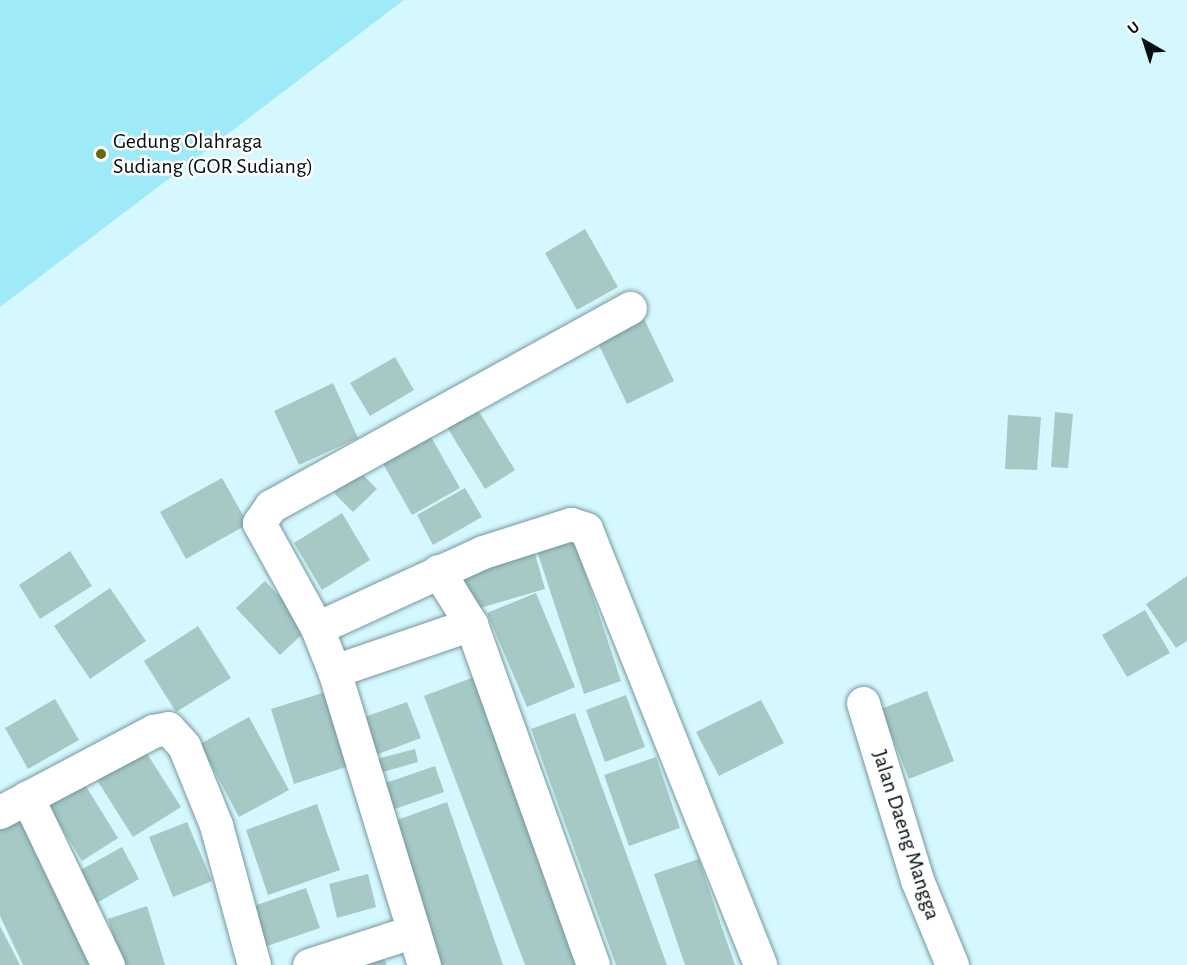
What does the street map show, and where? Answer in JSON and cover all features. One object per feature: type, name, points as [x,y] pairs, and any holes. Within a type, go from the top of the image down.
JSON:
[{"type":"street","points":[[424,965],[334,671],[317,628],[258,528],[271,506],[630,308]]},
{"type":"street","points":[[317,628],[438,571],[571,524],[586,529],[760,965]]},
{"type":"street","points":[[438,571],[471,624],[593,965]]},
{"type":"street","points":[[334,671],[471,624]]},
{"type":"street","name":"Jalan Daeng Mangga","points":[[863,703],[916,880],[952,965]]},
{"type":"street","points":[[108,965],[14,805],[153,731],[168,728],[184,746],[216,825],[254,965]]},
{"type":"street","points":[[309,965],[414,931]]},
{"type":"shaded area","name":"Gedung Olahraga Sudiang (GOR Sudiang)","points":[[0,0],[404,0],[0,307]]},
{"type":"building","points":[[585,229],[618,287],[577,310],[545,253]]},
{"type":"building","points":[[644,319],[674,381],[627,404],[597,341]]},
{"type":"building","points":[[395,357],[414,390],[370,416],[350,383]]},
{"type":"building","points":[[333,383],[358,438],[299,465],[274,411]]},
{"type":"building","points":[[475,405],[515,470],[485,489],[445,424]]},
{"type":"building","points":[[1055,412],[1073,414],[1068,468],[1051,467]]},
{"type":"building","points":[[1008,415],[1041,417],[1037,470],[1005,469]]},
{"type":"building","points":[[426,428],[460,488],[412,515],[378,455]]},
{"type":"building","points":[[358,470],[377,489],[353,512],[334,493]]},
{"type":"building","points":[[222,478],[248,524],[186,559],[160,512]]},
{"type":"building","points":[[465,488],[482,517],[433,545],[417,515]]},
{"type":"building","points":[[342,513],[370,560],[322,590],[294,543]]},
{"type":"building","points":[[574,539],[621,681],[584,694],[537,551]]},
{"type":"building","points":[[533,547],[545,589],[473,610],[462,568]]},
{"type":"building","points":[[70,551],[92,586],[40,619],[19,585]]},
{"type":"building","points":[[1187,576],[1187,641],[1176,648],[1146,604]]},
{"type":"building","points":[[265,581],[309,628],[280,655],[236,608]]},
{"type":"building","points":[[110,588],[146,641],[90,679],[54,626]]},
{"type":"building","points":[[536,593],[575,687],[527,707],[487,613]]},
{"type":"building","points":[[1145,610],[1170,653],[1127,677],[1102,635]]},
{"type":"building","points":[[198,626],[231,678],[176,712],[144,661]]},
{"type":"building","points":[[474,677],[581,965],[525,965],[424,696]]},
{"type":"building","points":[[332,690],[355,764],[294,784],[271,709]]},
{"type":"building","points":[[927,691],[954,761],[909,779],[881,709]]},
{"type":"building","points":[[626,695],[645,747],[605,762],[586,710]]},
{"type":"building","points":[[55,699],[79,740],[28,769],[5,728]]},
{"type":"building","points":[[761,700],[784,743],[719,776],[696,732]]},
{"type":"building","points":[[407,702],[421,738],[373,756],[359,719]]},
{"type":"building","points":[[575,713],[667,965],[616,965],[531,729]]},
{"type":"building","points":[[249,717],[289,790],[239,817],[200,744]]},
{"type":"building","points":[[144,749],[181,807],[133,837],[97,780]]},
{"type":"building","points":[[415,749],[418,762],[376,774],[373,760]]},
{"type":"building","points":[[656,757],[680,828],[629,846],[604,775]]},
{"type":"building","points":[[435,766],[444,792],[389,811],[380,785]]},
{"type":"building","points":[[82,780],[118,838],[82,861],[46,802]]},
{"type":"building","points":[[447,802],[503,965],[434,965],[386,824]]},
{"type":"building","points":[[317,804],[340,870],[268,895],[246,830]]},
{"type":"building","points":[[25,818],[93,965],[23,965],[0,916],[0,830]]},
{"type":"building","points":[[187,822],[212,881],[173,897],[149,837]]},
{"type":"building","points":[[122,847],[139,879],[88,908],[70,876]]},
{"type":"building","points":[[699,859],[735,965],[685,965],[654,874]]},
{"type":"building","points":[[368,874],[376,907],[337,918],[329,884]]},
{"type":"building","points":[[306,888],[320,928],[264,947],[251,907]]},
{"type":"building","points":[[147,906],[165,965],[122,965],[108,919]]},
{"type":"building","points":[[0,926],[20,965],[0,965]]},
{"type":"building","points":[[381,953],[387,965],[360,965]]},
{"type":"place","name":"Gedung Olahraga Sudiang (GOR Sudiang)","points":[[101,154]]}]
